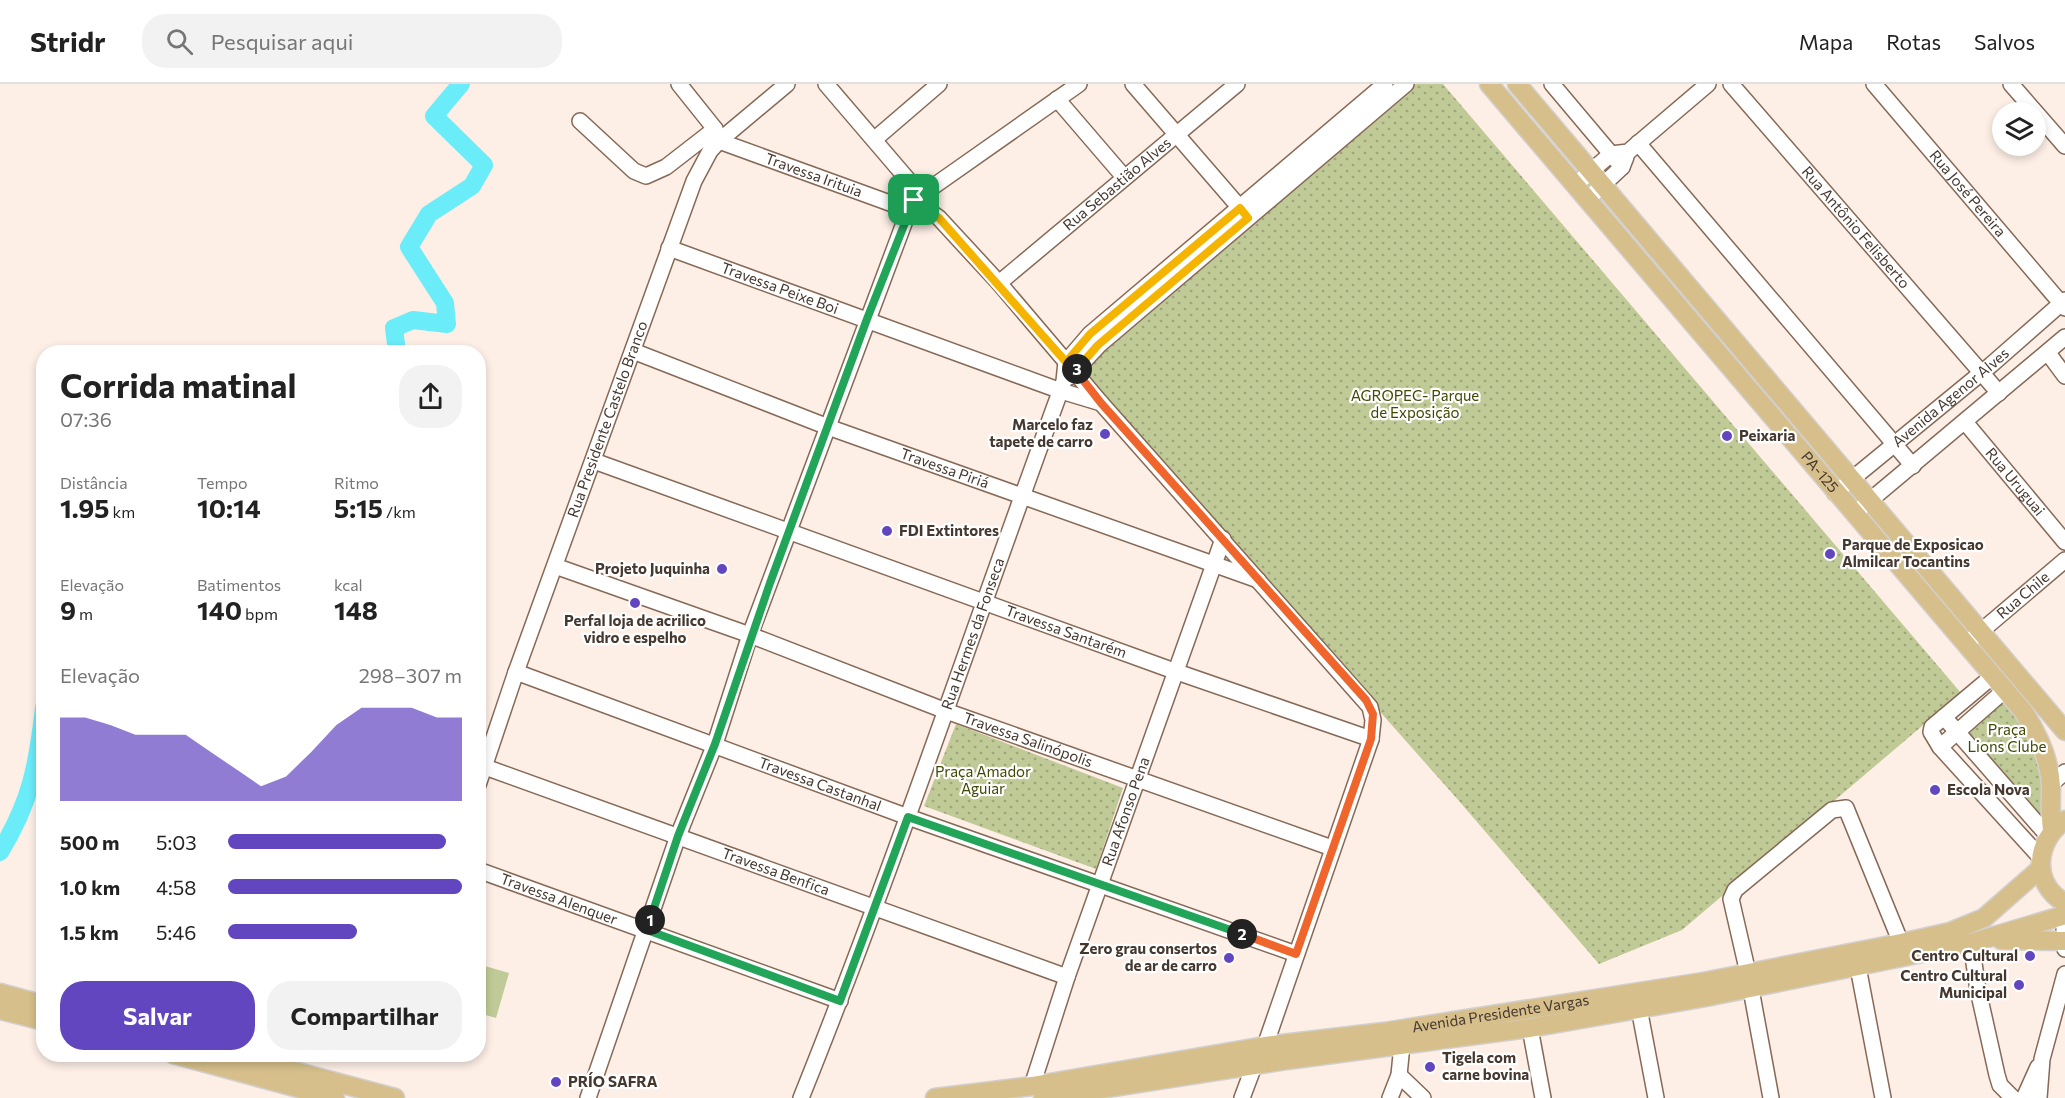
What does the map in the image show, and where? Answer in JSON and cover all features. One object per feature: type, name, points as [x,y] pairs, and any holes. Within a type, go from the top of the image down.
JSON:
[{"type":"main road","name":"PA-125","points":[[1490,84],[1715,347],[1835,493],[1994,675],[2034,727],[2045,756],[2051,784],[2055,829],[2041,862]]},
{"type":"main road","name":"PA-125","points":[[1517,84],[2065,730]]},
{"type":"main road","points":[[1642,263],[1658,251]]},
{"type":"main road","points":[[1715,347],[1730,334]]},
{"type":"main road","points":[[2041,862],[2048,887],[2064,908]]},
{"type":"main road","name":"Avenida Presidente Vargas","points":[[1037,1092],[1265,1046],[1530,1028],[1639,1008],[1950,932],[1984,918],[2041,862]]},
{"type":"main road","name":"Avenida Presidente Vargas","points":[[935,1098],[1037,1092],[1254,1066],[1403,1036],[1703,982],[1749,980],[1858,968],[1978,941],[2064,908]]},
{"type":"main road","points":[[1978,941],[2064,941]]},
{"type":"main road","points":[[0,993],[36,1003]]},
{"type":"main road","points":[[0,1010],[36,1019]]},
{"type":"main road","points":[[209,1062],[335,1098]]},
{"type":"main road","points":[[260,1062],[395,1098]]},
{"type":"street","points":[[580,121],[634,171],[646,176],[666,167],[717,135],[679,84]]},
{"type":"street","points":[[826,84],[875,140],[915,202],[939,218],[999,283],[1067,376],[1101,403],[1366,700],[1373,714],[1371,739],[1265,1046],[1254,1066],[1242,1098]]},
{"type":"street","points":[[875,140],[939,84]]},
{"type":"street","points":[[588,1098],[678,836],[715,744],[750,635],[867,319],[915,202],[1079,84]]},
{"type":"street","points":[[1133,84],[1244,213]]},
{"type":"street","name":"Rua Sebastião Alves","points":[[999,283],[1237,84]]},
{"type":"street","points":[[1067,376],[1098,345],[1385,84]]},
{"type":"street","points":[[1244,213],[1406,84]]},
{"type":"street","points":[[1552,84],[1622,167]]},
{"type":"street","name":"Rua Antônio Felisberto","points":[[1731,84],[1999,393]]},
{"type":"street","name":"Rua José Pereira","points":[[1874,84],[2064,304]]},
{"type":"street","points":[[2011,84],[2065,146]]},
{"type":"street","name":"Rua Presidente Castelo Branco","points":[[486,764],[516,672],[694,181],[717,135],[783,85]]},
{"type":"street","points":[[1587,199],[1622,167],[1633,148],[1697,87]]},
{"type":"street","points":[[1057,99],[1124,177]]},
{"type":"street","name":"Travessa Irituia","points":[[717,135],[915,202]]},
{"type":"street","points":[[1575,184],[1611,154],[1633,148]]},
{"type":"street","points":[[1633,148],[1912,466]]},
{"type":"street","name":"Travessa Peixe Boi","points":[[669,248],[867,319],[1067,376],[1101,403]]},
{"type":"street","name":"Avenida Agenor Alves","points":[[1835,493],[2064,304]]},
{"type":"street","points":[[1854,514],[2065,337]]},
{"type":"street","name":"Travessa Piriá","points":[[633,351],[828,427],[1258,581]]},
{"type":"street","points":[[2048,353],[2065,376]]},
{"type":"street","name":"Rua Hermes da Fonseca","points":[[801,1098],[840,1001],[908,817],[1067,376]]},
{"type":"street","name":"Rua Uruguai","points":[[1965,422],[2065,542]]},
{"type":"street","name":"Travessa Santarém","points":[[594,461],[1177,672],[1371,739]]},
{"type":"street","name":"Rua Afonso Pena","points":[[1037,1092],[1067,977],[1223,539]]},
{"type":"street","name":"Rua Chile","points":[[1966,644],[2065,560]]},
{"type":"street","name":"Travessa Salinópolis","points":[[555,566],[750,635],[946,711],[1332,848]]},
{"type":"street","name":"Travessa Castanhal","points":[[516,672],[908,817],[1296,954]]},
{"type":"street","points":[[1994,675],[1944,717],[1931,732],[1941,747],[2041,862]]},
{"type":"street","points":[[1941,747],[2006,690]]},
{"type":"street","points":[[1944,717],[2055,829]]},
{"type":"street","name":"Travessa Benfica","points":[[486,767],[1067,977]]},
{"type":"street","points":[[2051,784],[2065,772]]},
{"type":"street","points":[[1771,1098],[1731,899],[1735,890],[1832,810],[1840,807],[1846,808],[1901,943]]},
{"type":"street","name":"Travessa Alenquer","points":[[486,873],[840,1001]]},
{"type":"street","points":[[2064,908],[2065,949]]},
{"type":"street","points":[[1978,941],[1978,990],[1997,1075],[2001,1085],[2013,1098]]},
{"type":"street","points":[[1858,968],[1883,1098]]},
{"type":"street","points":[[2038,1098],[2042,1059],[2065,974]]},
{"type":"street","points":[[1639,1008],[1656,1098]]},
{"type":"street","points":[[1530,1028],[1543,1098]]},
{"type":"street","points":[[1390,1098],[1399,1075],[1403,1036]]},
{"type":"street","points":[[2024,1098],[2042,1059]]},
{"type":"street","points":[[1399,1075],[1423,1098]]},
{"type":"green space","name":"AGROPEC- Parque de Exposição","points":[[1412,84],[1443,84],[1961,693],[1682,930],[1599,964],[1459,801],[1080,373],[1083,366]]},
{"type":"green space","name":"Praça Lions Clube","points":[[2006,699],[2042,758],[2043,815],[1970,734],[1970,730]]},
{"type":"green space","name":"Praça Amador Aguiar","points":[[956,724],[1123,788],[1096,869],[924,806]]},
{"type":"green space","points":[[486,966],[509,973],[496,1018],[486,1015]]},
{"type":"waterway","points":[[396,345],[394,328],[413,320],[447,324],[445,303],[409,247],[429,214],[472,186],[484,165],[434,116],[461,84]]},
{"type":"waterway","points":[[0,852],[26,800],[36,762]]},
{"type":"place","name":"Marcelo faz tapete de carro","points":[[1105,434]]},
{"type":"place","name":"Peixaria","points":[[1727,436]]},
{"type":"place","name":"FDI Extintores","points":[[887,531]]},
{"type":"place","name":"Parque de Exposicao Almilcar Tocantins","points":[[1830,554]]},
{"type":"place","name":"Projeto Juquinha","points":[[722,569]]},
{"type":"place","name":"Perfal loja de acrilico vidro e espelho","points":[[635,603]]},
{"type":"place","name":"Escola Nova","points":[[1935,790]]},
{"type":"place","name":"Centro Cultural","points":[[2030,956]]},
{"type":"place","name":"Zero grau consertos de ar de carro","points":[[1229,958]]},
{"type":"place","name":"Centro Cultural Municipal","points":[[2019,985]]},
{"type":"place","name":"Tigela com carne bovina","points":[[1430,1067]]},
{"type":"place","name":"PRÍO SAFRA","points":[[556,1082]]},
{"type":"route","points":[[914,200],[939,218],[999,283],[1066,362],[1090,334],[1240,208],[1248,218],[1098,345],[1076,371],[1101,403],[1366,700],[1373,714],[1371,739],[1296,954],[908,817],[840,1001],[647,930],[678,836],[715,744],[750,635],[867,319],[914,200]]}]
